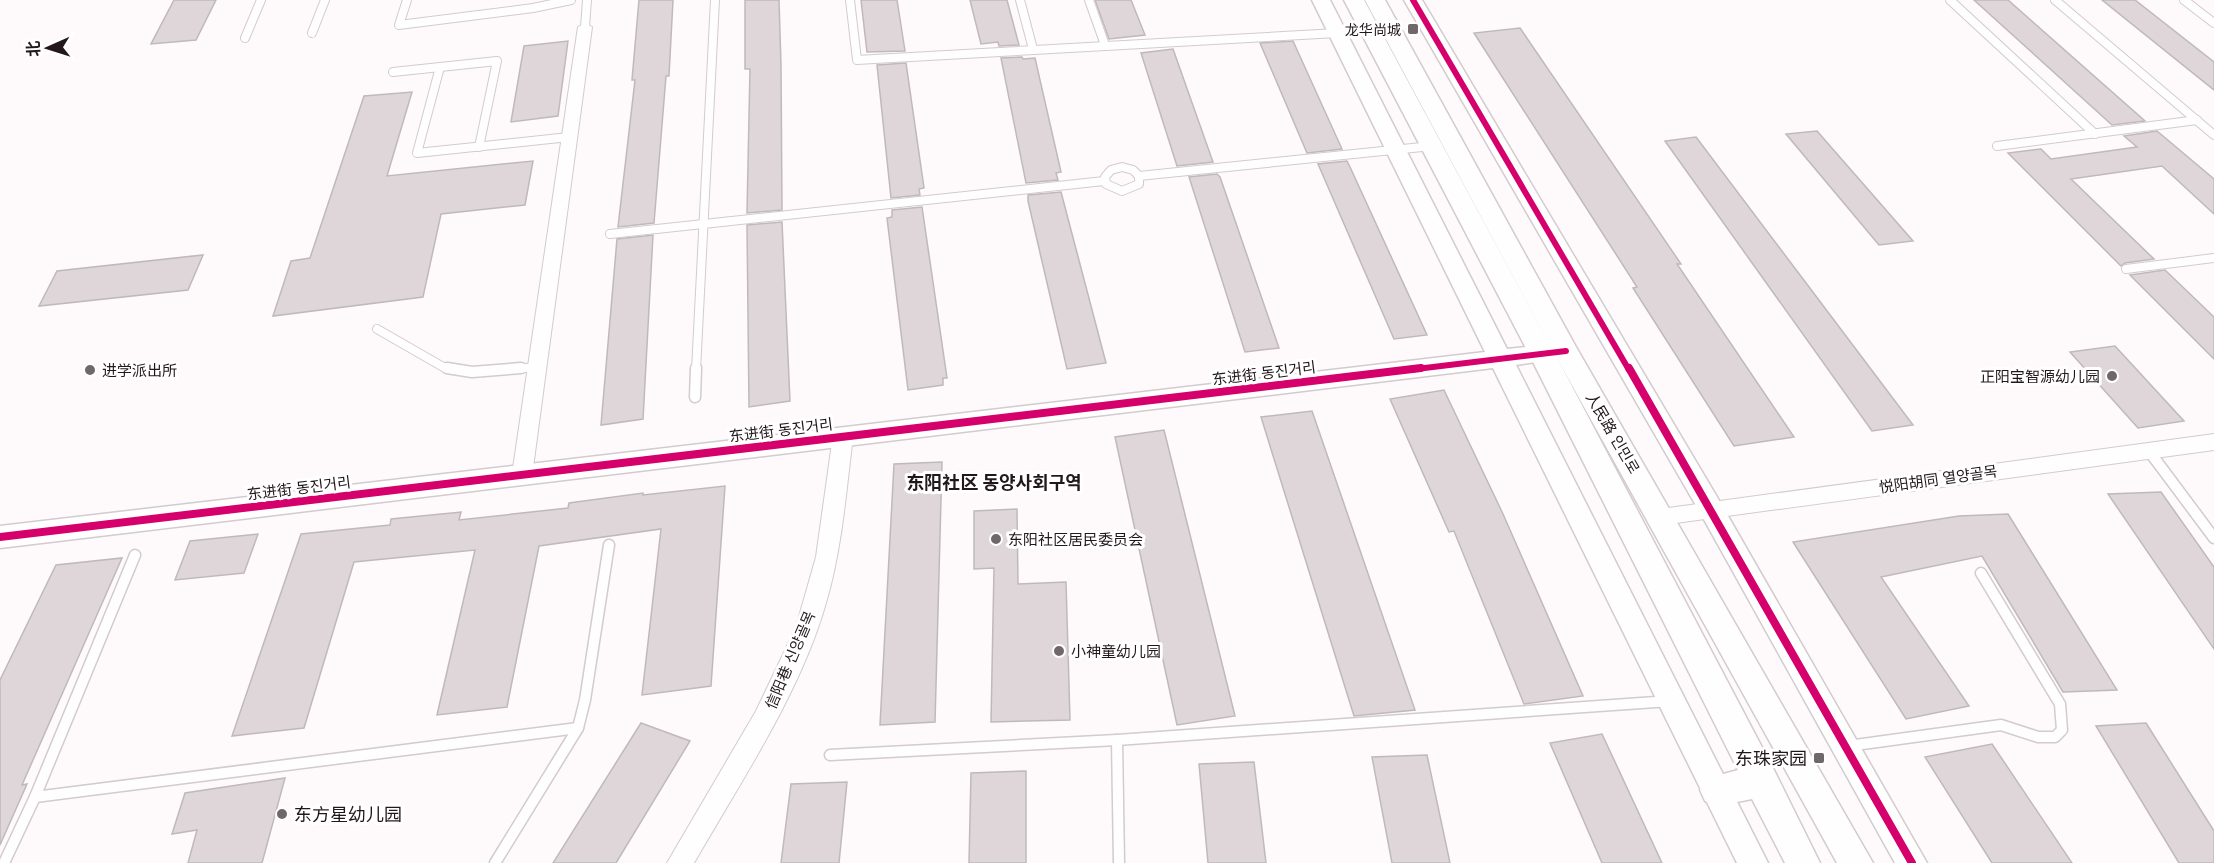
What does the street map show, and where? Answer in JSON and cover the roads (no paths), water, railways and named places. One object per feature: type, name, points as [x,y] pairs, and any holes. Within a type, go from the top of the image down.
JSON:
[{"type":"main road","name":"人民路 인민로","points":[[1354,0],[1432,146],[1554,352],[1661,517],[1856,863]]},
{"type":"main road","name":"人民路 인민로","points":[[1375,0],[1554,352],[1803,863]]},
{"type":"main road","points":[[1717,790],[1762,781]]},
{"type":"street","points":[[1321,0],[1753,863]]},
{"type":"street","points":[[1413,0],[1711,509],[1912,863]]},
{"type":"street","points":[[522,475],[585,27]]},
{"type":"street","name":"东进街 동진거리","points":[[0,537],[1554,352]]},
{"type":"street","name":"信阳巷 신양골목","points":[[680,863],[777,696],[808,626],[820,578],[843,435]]},
{"type":"street","name":"悦阳胡同 열양골목","points":[[1661,517],[2214,442]]},
{"type":"lane","points":[[244,38],[261,0]]},
{"type":"lane","points":[[312,33],[325,0]]},
{"type":"lane","points":[[407,0],[399,25],[533,8],[571,0]]},
{"type":"lane","points":[[585,27],[586,0]]},
{"type":"lane","points":[[695,397],[715,0]]},
{"type":"lane","points":[[850,0],[856,60],[1337,33]]},
{"type":"lane","points":[[1020,0],[1033,49]]},
{"type":"lane","points":[[1089,0],[1105,45]]},
{"type":"lane","points":[[1950,0],[2095,134]]},
{"type":"lane","points":[[2055,0],[2214,135]]},
{"type":"lane","points":[[2184,0],[2214,24]]},
{"type":"lane","points":[[393,72],[497,61],[479,147]]},
{"type":"lane","points":[[440,67],[417,153],[569,137]]},
{"type":"lane","points":[[1996,146],[2197,120]]},
{"type":"lane","points":[[1139,176],[1432,146]]},
{"type":"lane","points":[[1122,167],[1133,170],[1139,176],[1139,184],[1126,191],[1109,187],[1104,181],[1107,173],[1122,167]]},
{"type":"lane","points":[[610,234],[1104,181]]},
{"type":"lane","points":[[2126,269],[2214,258]]},
{"type":"lane","points":[[377,329],[444,368],[472,372],[537,367]]},
{"type":"lane","points":[[2149,451],[2214,538]]},
{"type":"lane","points":[[495,863],[578,728],[585,700],[609,545]]},
{"type":"lane","points":[[4,863],[35,797],[135,555]]},
{"type":"lane","points":[[1846,746],[2001,725],[2038,737],[2055,737],[2062,730],[2060,704],[1981,573]]},
{"type":"lane","points":[[830,755],[1117,740],[1672,701]]},
{"type":"lane","points":[[35,797],[578,728]]},
{"type":"lane","points":[[1117,740],[1119,863]]},
{"type":"place","name":"龙华尚城","points":[[1413,29]]},
{"type":"place","name":"进学派出所","points":[[90,370]]},
{"type":"place","name":"正阳宝智源幼儿园","points":[[2112,376]]},
{"type":"place","name":"东阳社区居民委员会","points":[[996,539]]},
{"type":"place","name":"小神童幼儿园","points":[[1059,651]]},
{"type":"place","name":"东珠家园","points":[[1819,758]]},
{"type":"place","name":"东方星幼儿园","points":[[282,814]]},
{"type":"district","name":"东阳社区 동양사회구역","points":[[994,482]]}]
